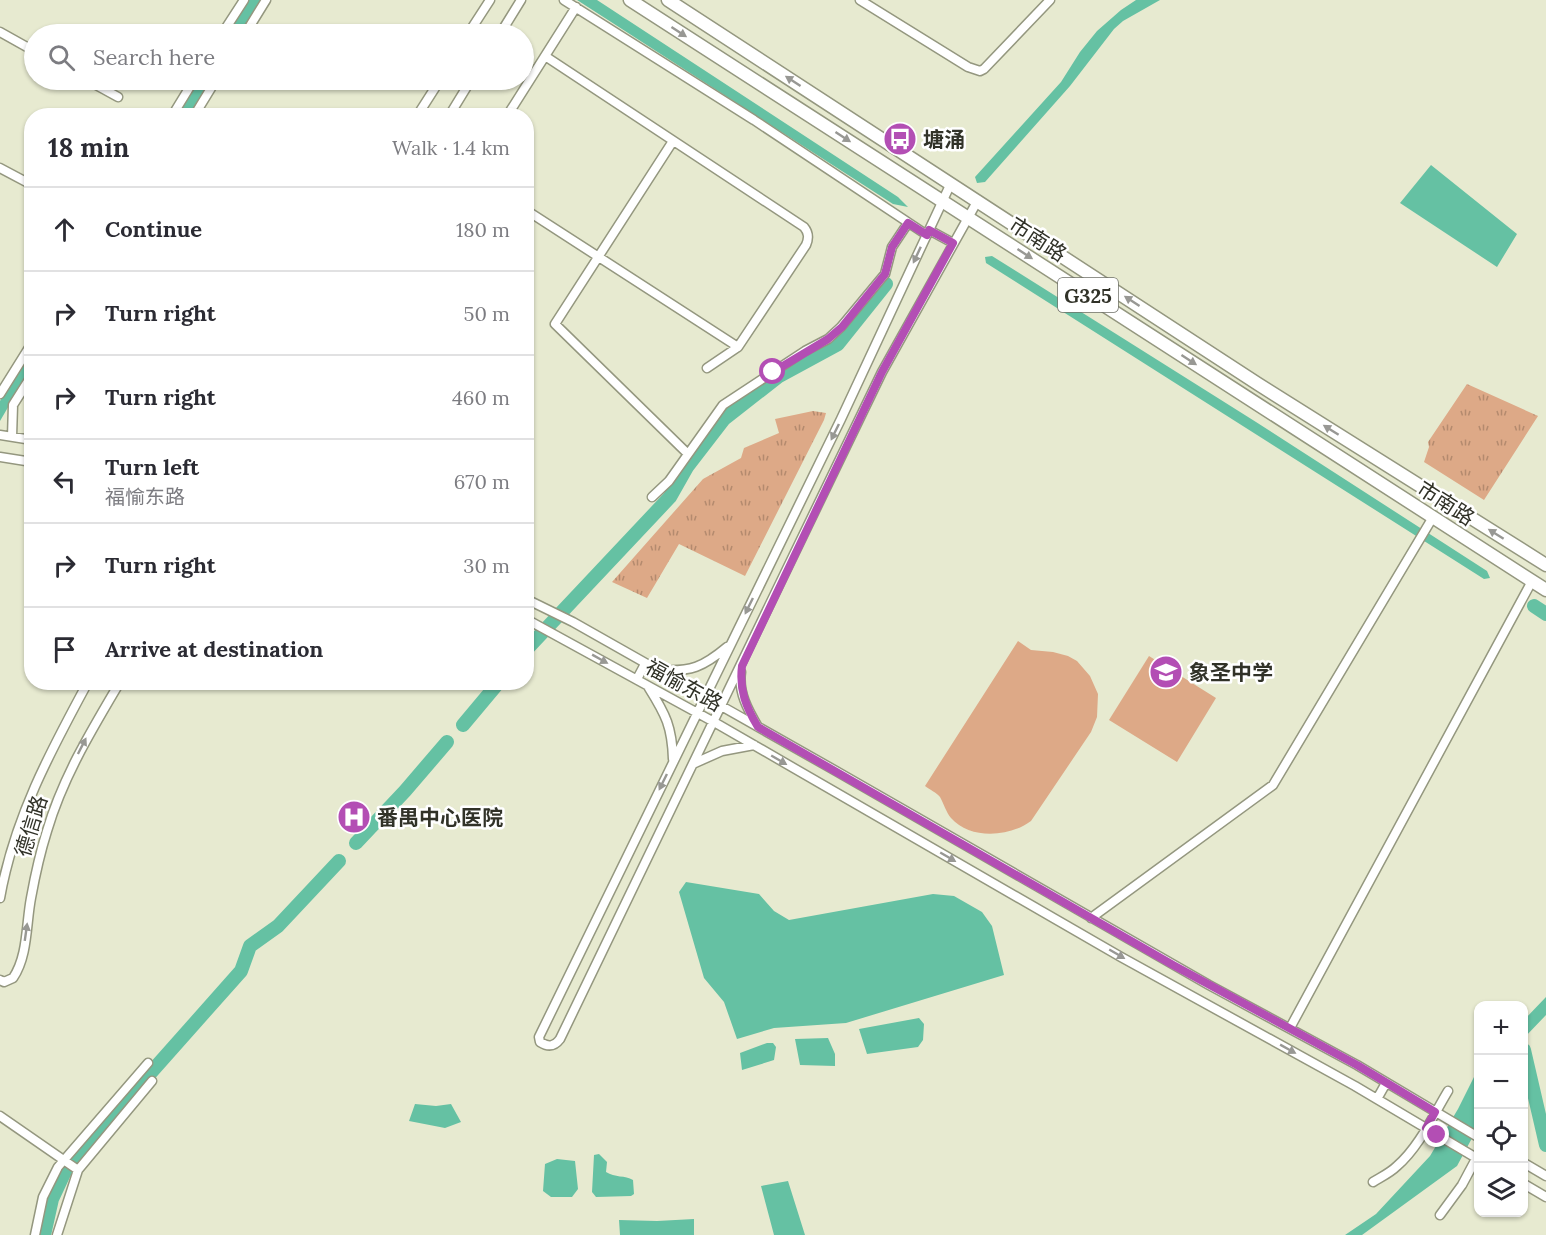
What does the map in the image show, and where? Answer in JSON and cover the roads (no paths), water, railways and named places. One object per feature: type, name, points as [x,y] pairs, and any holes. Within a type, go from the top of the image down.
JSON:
[{"type":"highway","name":"市南路","points":[[630,0],[993,233],[1430,522],[1546,590]]},
{"type":"highway","name":"市南路","points":[[668,0],[1258,384],[1546,565]]},
{"type":"highway","points":[[918,185],[928,168]]},
{"type":"highway","points":[[993,233],[1003,217]]},
{"type":"street","points":[[228,24],[244,0]]},
{"type":"street","points":[[250,24],[266,0]]},
{"type":"street","points":[[474,24],[490,0]]},
{"type":"street","points":[[506,24],[521,0]]},
{"type":"street","points":[[564,0],[754,120],[908,223],[953,243]]},
{"type":"street","points":[[860,0],[968,67],[980,71],[1050,0]]},
{"type":"street","points":[[534,73],[576,8]]},
{"type":"street","points":[[0,32],[24,45]]},
{"type":"street","points":[[545,56],[795,221],[807,232],[806,245],[738,347],[707,368]]},
{"type":"street","points":[[105,90],[118,97]]},
{"type":"street","points":[[177,108],[189,90]]},
{"type":"street","points":[[199,108],[210,90]]},
{"type":"street","points":[[422,108],[434,90]]},
{"type":"street","points":[[453,108],[465,90]]},
{"type":"street","points":[[512,108],[523,90]]},
{"type":"street","points":[[673,141],[555,324],[688,454]]},
{"type":"street","points":[[0,168],[24,182]]},
{"type":"street","points":[[951,183],[841,419],[539,1037],[540,1042],[550,1046],[556,1044],[560,1039],[882,372],[978,200]]},
{"type":"street","points":[[534,215],[738,347]]},
{"type":"street","points":[[652,497],[669,481],[723,405],[805,351],[828,339],[842,327],[885,274],[892,247],[908,223]]},
{"type":"street","points":[[0,394],[24,356]]},
{"type":"street","points":[[12,437],[13,405],[24,388]]},
{"type":"street","points":[[0,435],[24,439]]},
{"type":"street","points":[[0,457],[24,461]]},
{"type":"street","points":[[1091,918],[1273,785],[1430,522]]},
{"type":"street","points":[[1290,1028],[1532,581]]},
{"type":"street","name":"福愉东路","points":[[534,603],[573,622],[1474,1135]]},
{"type":"street","name":"福愉东路","points":[[534,623],[714,722],[1121,957],[1474,1155]]},
{"type":"street","points":[[657,670],[690,670],[706,664],[730,645]]},
{"type":"street","points":[[637,679],[645,664]]},
{"type":"street","points":[[742,666],[741,690],[746,706],[758,727]]},
{"type":"street","points":[[647,685],[667,720],[672,736],[673,761]]},
{"type":"street","name":"德信路","points":[[0,898],[11,850],[28,800],[59,734],[84,690]]},
{"type":"street","name":"德信路","points":[[0,980],[4,982],[13,978],[22,959],[38,864],[62,789],[90,731],[115,690]]},
{"type":"street","points":[[694,763],[722,751],[754,746]]},
{"type":"street","points":[[35,1235],[43,1197],[64,1160],[148,1064]]},
{"type":"street","points":[[57,1235],[76,1169],[152,1081]]},
{"type":"street","points":[[1377,1099],[1386,1083]]},
{"type":"street","points":[[1373,1182],[1396,1167],[1426,1128],[1448,1091]]},
{"type":"street","points":[[0,1116],[76,1169]]},
{"type":"street","points":[[1440,1215],[1462,1185],[1474,1160]]},
{"type":"street","points":[[1528,1165],[1546,1176]]},
{"type":"street","points":[[1528,1186],[1546,1197]]},
{"type":"waterway","points":[[534,642],[670,497],[687,467],[724,419],[779,376],[838,344],[886,284]]},
{"type":"waterway","points":[[1534,606],[1546,614]]},
{"type":"waterway","points":[[463,725],[492,690]]},
{"type":"waterway","points":[[356,843],[447,742]]},
{"type":"waterway","points":[[44,1235],[52,1199],[67,1167],[241,971],[250,946],[278,926],[339,861]]},
{"type":"waterway","points":[[1525,1055],[1546,1145]]},
{"type":"place","name":"塘涌","points":[[900,139]]},
{"type":"place","name":"象圣中学","points":[[1166,672]]},
{"type":"place","name":"番禺中心医院","points":[[354,817]]}]
